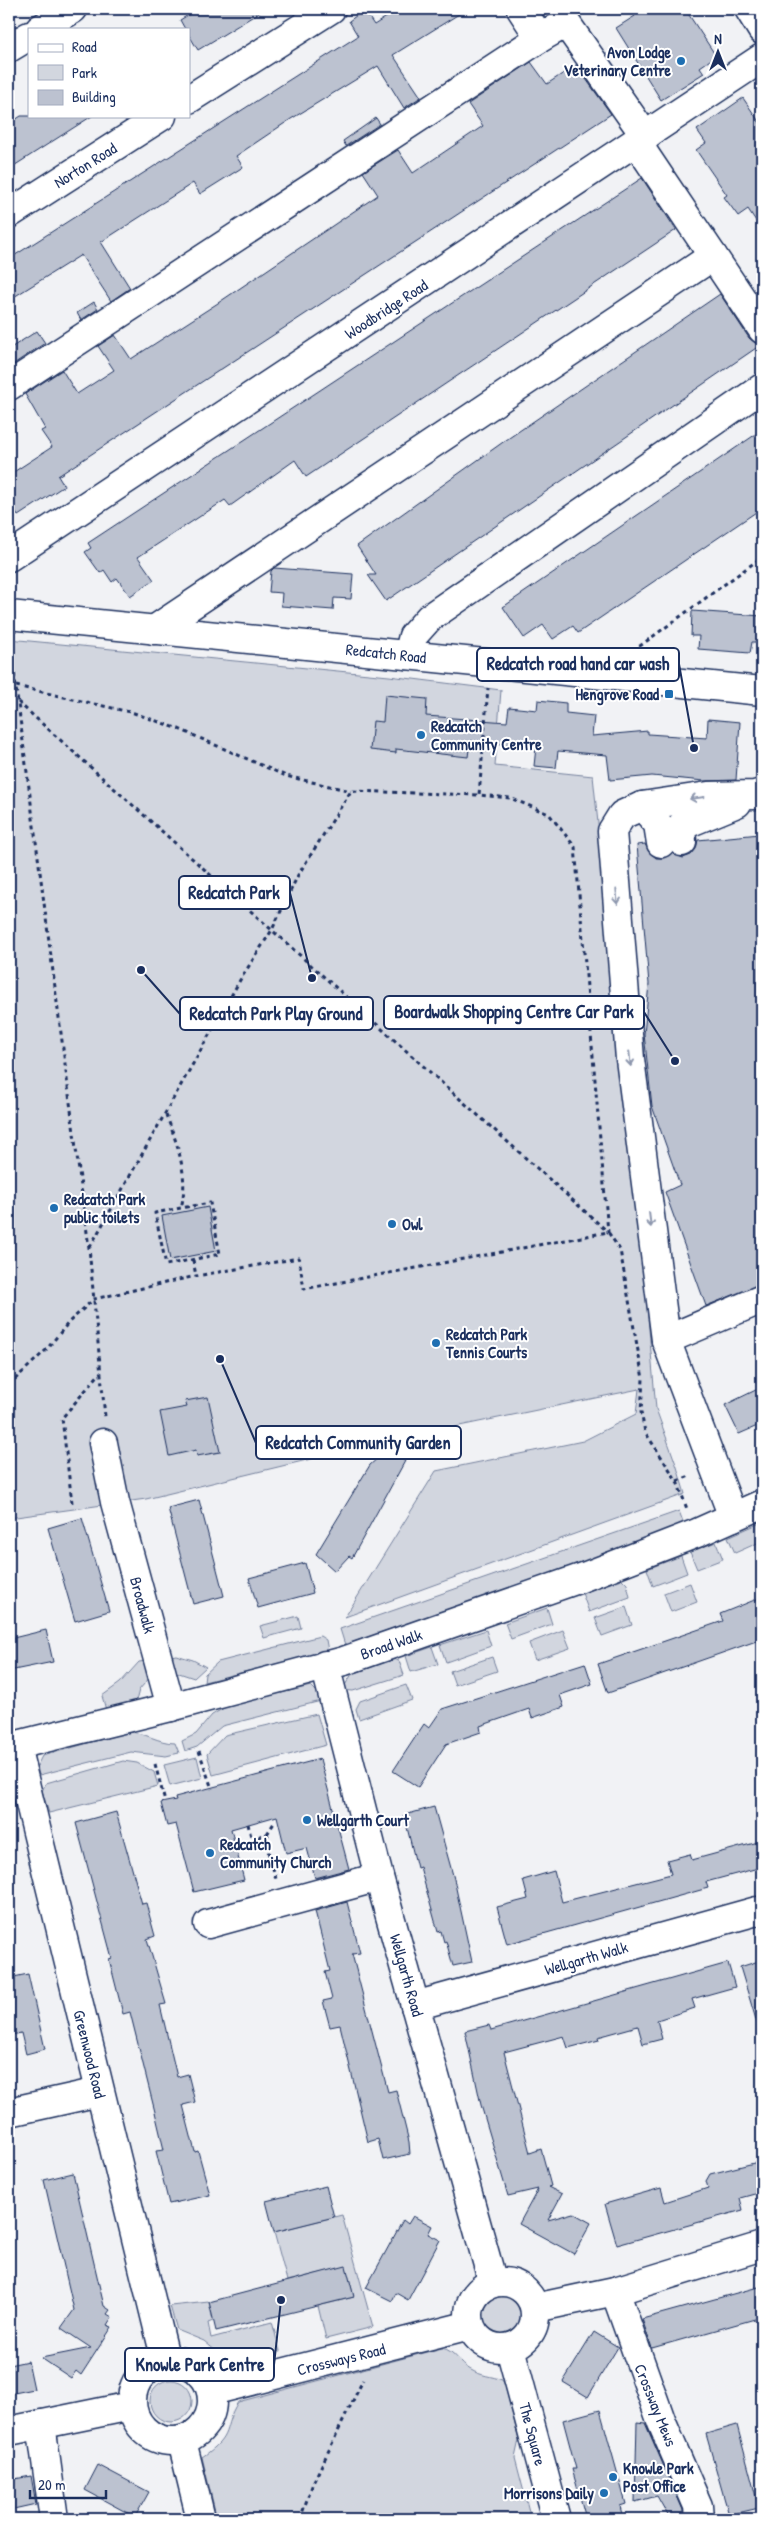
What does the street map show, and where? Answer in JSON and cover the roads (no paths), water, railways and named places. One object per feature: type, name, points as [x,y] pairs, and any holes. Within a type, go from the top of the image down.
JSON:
[{"type":"main road","points":[[42,28],[73,9]]},
{"type":"main road","points":[[190,98],[332,9]]},
{"type":"main road","points":[[521,9],[540,38]]},
{"type":"main road","points":[[749,9],[762,30]]},
{"type":"main road","points":[[9,386],[540,38],[566,23],[642,140],[713,256],[762,329]]},
{"type":"main road","points":[[9,48],[28,37]]},
{"type":"main road","name":"Woodbridge Road","points":[[9,557],[642,140],[762,58]]},
{"type":"main road","name":"Norton Road","points":[[9,214],[159,118]]},
{"type":"main road","points":[[154,630],[713,256]]},
{"type":"main road","points":[[408,655],[413,636],[429,618],[762,388]]},
{"type":"main road","name":"Redcatch Road","points":[[9,627],[154,630],[762,691]]},
{"type":"main road","points":[[732,1518],[666,1340],[630,1059],[612,830],[622,815],[642,806],[708,796],[758,794]]},
{"type":"main road","points":[[642,806],[671,842],[681,826],[758,794]]},
{"type":"main road","points":[[666,1340],[762,1299]]},
{"type":"main road","name":"Broadwalk","points":[[103,1443],[115,1502],[171,1707]]},
{"type":"main road","name":"Broad Walk","points":[[13,1746],[171,1707],[324,1665],[572,1581],[697,1533],[762,1504]]},
{"type":"main road","name":"Wellgarth Road","points":[[324,1665],[379,1877],[493,2284]]},
{"type":"main road","name":"Greenwood Road","points":[[13,1746],[99,2092],[146,2239],[166,2361]]},
{"type":"main road","points":[[208,1924],[379,1877]]},
{"type":"main road","name":"Wellgarth Walk","points":[[415,2006],[757,1911]]},
{"type":"main road","points":[[9,2112],[99,2092]]},
{"type":"main road","points":[[535,2308],[615,2291],[762,2246]]},
{"type":"main road","points":[[504,2282],[514,2284],[531,2298],[535,2308],[533,2329],[527,2338],[510,2348],[497,2348],[485,2344],[476,2336],[470,2325],[471,2304],[476,2295],[483,2288],[493,2284],[504,2282]]},
{"type":"main road","name":"Crossway Mews","points":[[615,2291],[662,2423],[698,2506],[699,2519]]},
{"type":"main road","name":"Crossways Road","points":[[212,2391],[470,2325]]},
{"type":"main road","name":"The Square","points":[[510,2348],[556,2519]]},
{"type":"main road","points":[[166,2361],[180,2361],[194,2367],[205,2378],[212,2391],[213,2404],[207,2422],[194,2436],[182,2441],[164,2441],[149,2435],[137,2422],[131,2406],[132,2393],[140,2377],[154,2365],[166,2361]]},
{"type":"main road","points":[[9,2431],[131,2406]]},
{"type":"main road","points":[[41,2424],[54,2519]]},
{"type":"main road","points":[[182,2441],[200,2519]]},
{"type":"place","name":"Avon Lodge Veterinary Centre","points":[[681,61]]},
{"type":"place","name":"Hengrove Road","points":[[669,694]]},
{"type":"place","name":"Redcatch Community Centre","points":[[421,735]]},
{"type":"place","name":"Redcatch road hand car wash","points":[[694,748]]},
{"type":"place","name":"Redcatch Park Play Ground","points":[[141,970]]},
{"type":"place","name":"Redcatch Park","points":[[312,978]]},
{"type":"place","name":"Boardwalk Shopping Centre Car Park","points":[[675,1061]]},
{"type":"place","name":"Redcatch Park public toilets","points":[[54,1208]]},
{"type":"place","name":"Owl","points":[[392,1224]]},
{"type":"place","name":"Redcatch Park Tennis Courts","points":[[436,1343]]},
{"type":"place","name":"Redcatch Community Garden","points":[[220,1359]]},
{"type":"place","name":"Wellgarth Court","points":[[307,1820]]},
{"type":"place","name":"Redcatch Community Church","points":[[210,1853]]},
{"type":"place","name":"Knowle Park Centre","points":[[281,2300]]},
{"type":"place","name":"Knowle Park Post Office","points":[[613,2477]]},
{"type":"place","name":"Morrisons Daily","points":[[604,2493]]}]
